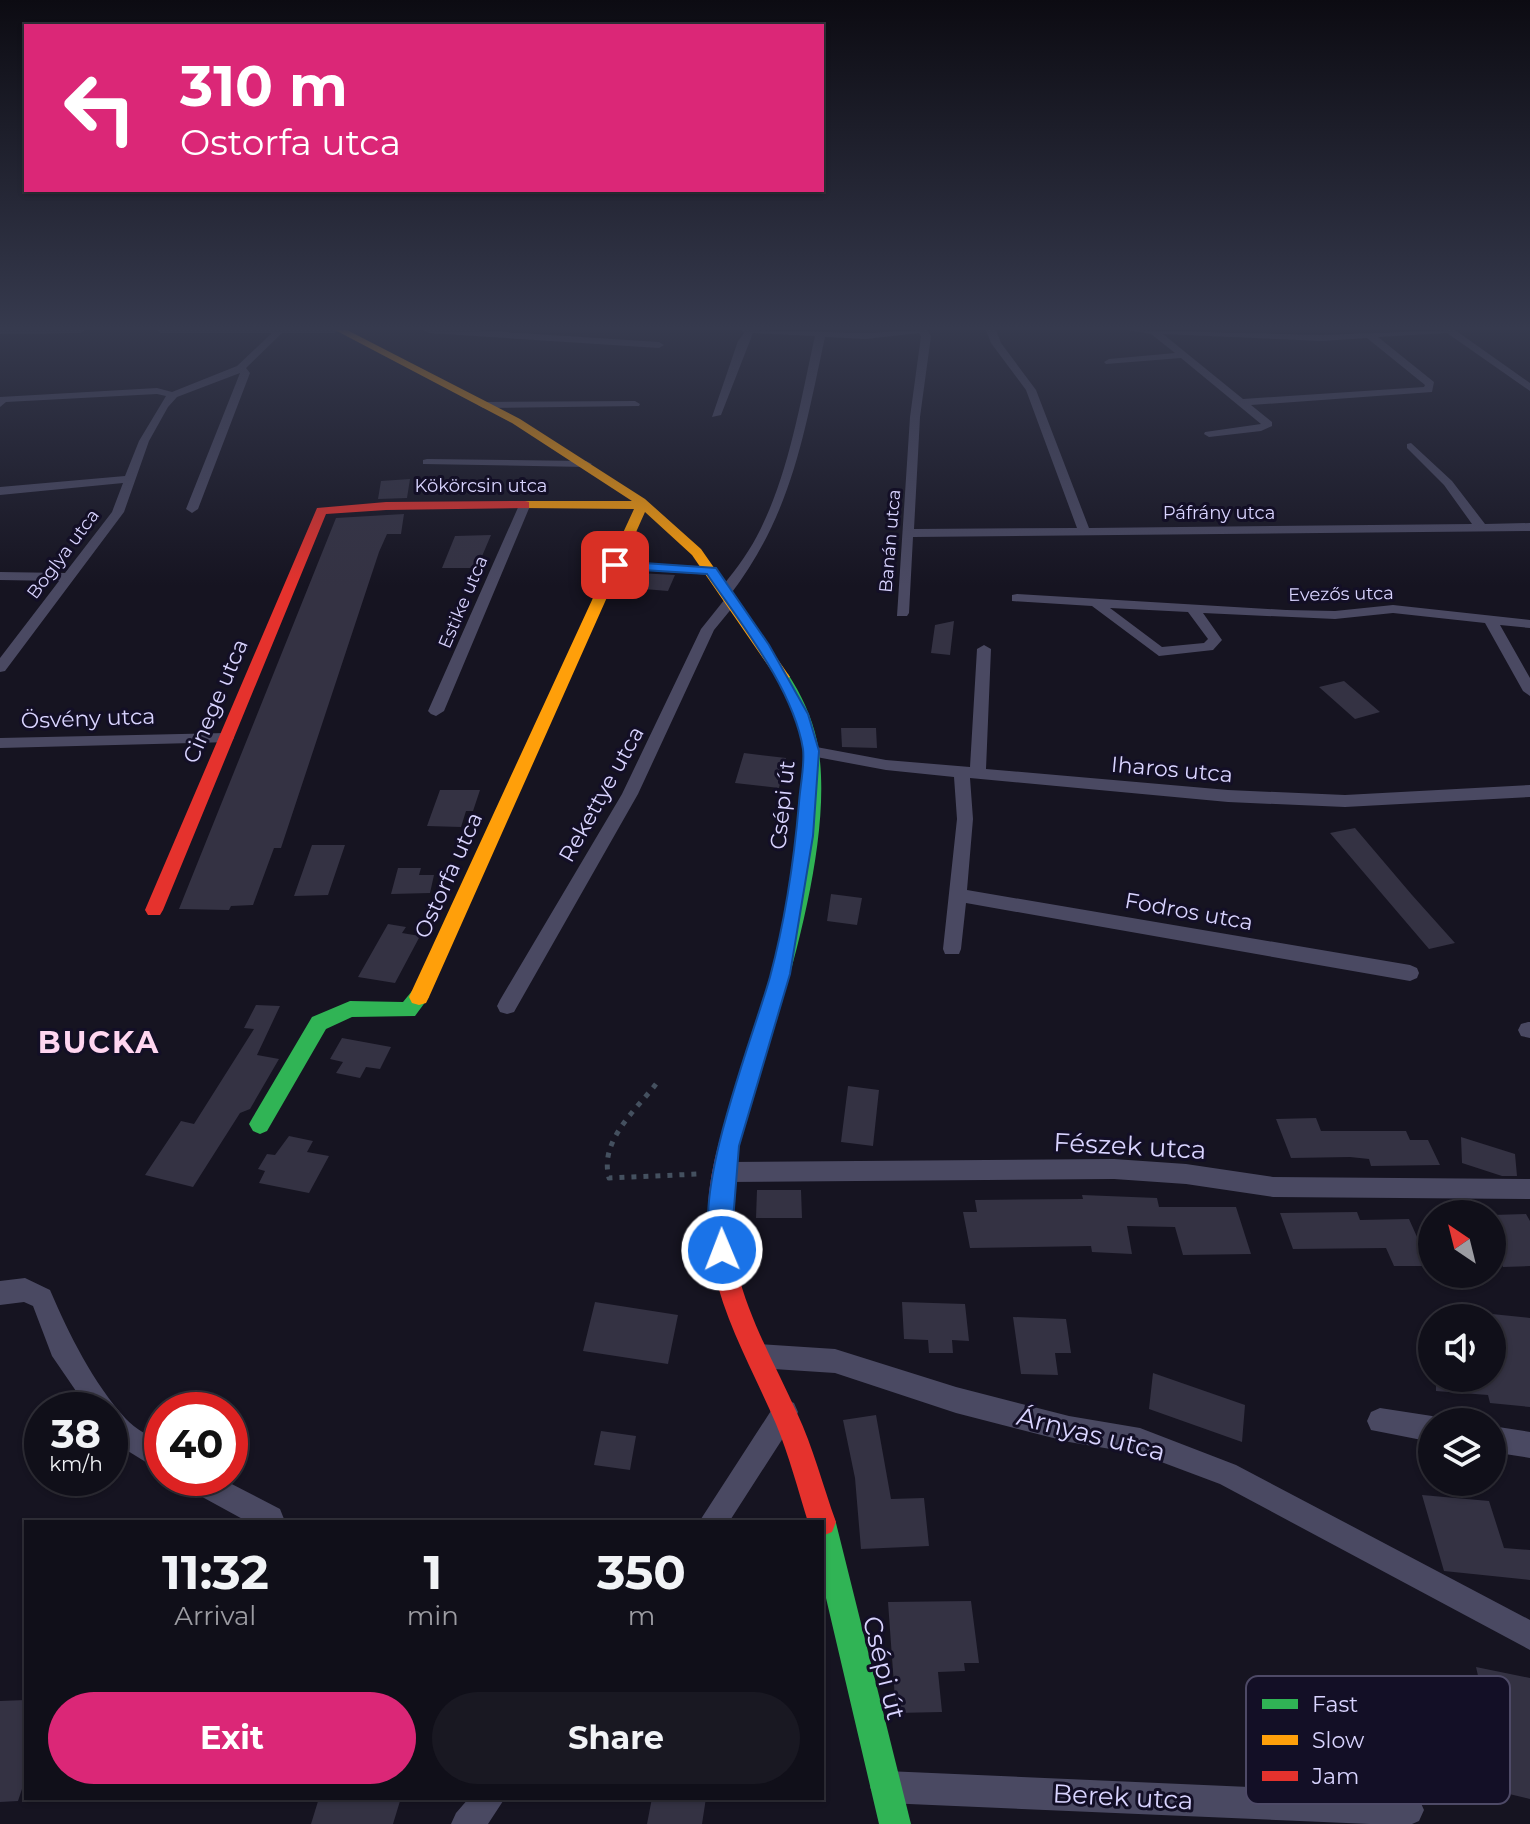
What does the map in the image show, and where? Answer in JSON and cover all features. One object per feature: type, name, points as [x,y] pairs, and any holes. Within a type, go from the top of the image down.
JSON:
[{"type":"street","name":"Boglya utca","points":[[0,668],[118,512],[144,441],[158,415]]},
{"type":"street","points":[[192,509],[230,415]]},
{"type":"street","name":"Csépi út","points":[[501,415],[586,464],[680,534],[711,571],[762,645],[800,714],[811,751],[804,836],[780,974],[728,1146],[719,1224],[725,1277],[740,1322],[760,1356],[808,1464],[821,1520]]},
{"type":"street","name":"Rekettye utca","points":[[507,1006],[630,794],[708,629],[748,567],[784,487],[801,415]]},
{"type":"street","name":"Banán utca","points":[[902,613],[915,415]]},
{"type":"street","points":[[1041,415],[1085,532]]},
{"type":"street","points":[[1209,434],[1268,424],[1258,415]]},
{"type":"street","points":[[1411,446],[1448,483],[1480,526]]},
{"type":"street","points":[[427,462],[586,464]]},
{"type":"street","points":[[0,491],[129,479]]},
{"type":"street","name":"Kökörcsin utca","points":[[321,511],[386,506],[642,505]]},
{"type":"street","name":"Ostorfa utca","points":[[260,1124],[319,1023],[333,1010],[353,1007],[408,1010],[418,999],[642,505]]},
{"type":"street","name":"Estike utca","points":[[436,711],[524,506]]},
{"type":"street","name":"Cinege utca","points":[[154,910],[321,511]]},
{"type":"street","name":"Páfrány utca","points":[[909,533],[1530,527]]},
{"type":"street","points":[[615,565],[711,571]]},
{"type":"street","points":[[0,576],[68,577]]},
{"type":"street","name":"Evezős utca","points":[[1017,598],[1335,615],[1393,609],[1530,624]]},
{"type":"street","points":[[1093,601],[1159,652],[1208,647],[1215,640],[1193,609]]},
{"type":"street","points":[[1490,620],[1530,691]]},
{"type":"street","points":[[952,949],[984,649]]},
{"type":"street","name":"Ösvény utca","points":[[0,743],[226,738]]},
{"type":"street","name":"Iharos utca","points":[[811,751],[886,765],[1228,796],[1318,800],[1530,791]]},
{"type":"street","name":"Fodros utca","points":[[959,895],[1410,973]]},
{"type":"street","name":"Fészek utca","points":[[726,1172],[1114,1169],[1186,1174],[1273,1187],[1530,1189]]},
{"type":"street","points":[[0,1293],[25,1290],[42,1298],[61,1347],[92,1392]]},
{"type":"street","name":"Árnyas utca","points":[[760,1356],[835,1361],[956,1400],[1069,1429],[1140,1441],[1227,1474],[1530,1636]]},
{"type":"street","points":[[714,1520],[785,1412]]},
{"type":"street","points":[[1380,1421],[1418,1427]]},
{"type":"street","points":[[1506,1441],[1530,1445]]},
{"type":"street","points":[[227,1496],[270,1519]]},
{"type":"street","name":"Csépi út","points":[[824,1531],[895,1824]]},
{"type":"street","name":"Berek utca","points":[[886,1787],[1246,1803]]},
{"type":"street","points":[[467,1824],[487,1800]]},
{"type":"street","name":"Berek utca","points":[[1272,1804],[1408,1810]]},
{"type":"path","points":[[656,1084],[607,1151],[604,1168],[609,1178],[726,1172]]},
{"type":"building","points":[[410,479],[407,498],[378,499],[381,481]]},
{"type":"building","points":[[404,514],[401,534],[387,534],[379,552],[281,848],[274,848],[253,905],[231,906],[229,910],[179,909],[336,518]]},
{"type":"building","points":[[491,535],[477,568],[442,568],[455,536]]},
{"type":"building","points":[[638,573],[675,575],[668,591],[632,588]]},
{"type":"building","points":[[954,621],[950,655],[931,653],[935,625]]},
{"type":"building","points":[[1344,681],[1380,712],[1355,719],[1319,687]]},
{"type":"building","points":[[841,728],[876,728],[877,748],[842,747]]},
{"type":"building","points":[[744,753],[786,758],[779,788],[735,783]]},
{"type":"building","points":[[440,790],[480,790],[473,811],[466,811],[461,827],[427,826]]},
{"type":"building","points":[[1355,828],[1455,943],[1429,949],[1330,833]]},
{"type":"building","points":[[312,845],[345,845],[328,895],[294,896]]},
{"type":"building","points":[[398,868],[421,868],[419,875],[434,875],[430,893],[391,894]]},
{"type":"building","points":[[831,894],[862,898],[857,925],[827,921]]},
{"type":"building","points":[[388,924],[406,927],[402,933],[420,936],[395,983],[358,977]]},
{"type":"building","points":[[256,1005],[280,1006],[257,1055],[279,1059],[250,1109],[240,1113],[193,1187],[145,1175],[181,1121],[194,1124],[254,1029],[244,1028]]},
{"type":"building","points":[[342,1038],[391,1047],[380,1069],[366,1067],[360,1078],[336,1073],[343,1062],[330,1059]]},
{"type":"building","points":[[848,1086],[879,1090],[873,1146],[841,1142]]},
{"type":"building","points":[[1316,1118],[1321,1131],[1406,1131],[1410,1140],[1428,1140],[1440,1165],[1371,1166],[1369,1159],[1350,1157],[1291,1158],[1276,1119]]},
{"type":"building","points":[[289,1136],[313,1141],[307,1152],[329,1156],[309,1193],[259,1183],[265,1171],[258,1169],[267,1154],[275,1155]]},
{"type":"building","points":[[1461,1137],[1515,1154],[1517,1176],[1502,1176],[1462,1163]]},
{"type":"building","points":[[757,1190],[801,1190],[802,1218],[756,1218]]},
{"type":"building","points":[[1082,1195],[1157,1198],[1159,1207],[1236,1207],[1251,1254],[1183,1255],[1175,1227],[1127,1226],[1132,1254],[1092,1252],[1091,1246],[970,1248],[963,1212],[977,1212],[975,1200],[1083,1199]]},
{"type":"building","points":[[1357,1212],[1360,1220],[1409,1219],[1418,1239],[1418,1266],[1394,1266],[1386,1248],[1293,1249],[1280,1213]]},
{"type":"building","points":[[1526,1214],[1530,1221],[1530,1266],[1506,1267],[1506,1215]]},
{"type":"building","points":[[595,1302],[678,1315],[668,1364],[583,1351]]},
{"type":"building","points":[[902,1302],[965,1304],[969,1341],[952,1340],[953,1353],[929,1353],[928,1340],[904,1339]]},
{"type":"building","points":[[1506,1315],[1530,1318],[1530,1407],[1490,1403],[1488,1395],[1449,1392],[1506,1392]]},
{"type":"building","points":[[1013,1317],[1066,1319],[1071,1353],[1055,1353],[1058,1375],[1021,1374]]},
{"type":"building","points":[[1153,1373],[1245,1405],[1242,1442],[1149,1409]]},
{"type":"building","points":[[876,1415],[891,1499],[924,1498],[929,1546],[861,1549],[855,1478],[843,1420]]},
{"type":"building","points":[[601,1431],[636,1436],[630,1470],[594,1465]]},
{"type":"building","points":[[1422,1496],[1489,1501],[1504,1548],[1530,1550],[1530,1580],[1444,1571]]},
{"type":"building","points":[[971,1601],[979,1663],[964,1663],[965,1671],[938,1672],[942,1712],[896,1713],[888,1602]]},
{"type":"building","points":[[1476,1667],[1530,1678],[1530,1799],[1510,1794],[1510,1676],[1478,1676]]},
{"type":"building","points":[[24,1700],[24,1783],[18,1801],[0,1802],[0,1701]]},
{"type":"building","points":[[318,1800],[400,1801],[393,1824],[311,1824]]},
{"type":"building","points":[[652,1800],[706,1800],[702,1824],[647,1824]]},
{"type":"traffic: fast","points":[[755,1058],[777,988],[797,906],[805,864],[813,785],[807,732],[801,712],[783,677]]},
{"type":"traffic: fast","points":[[260,1124],[319,1023],[350,1009],[408,1010],[419,997]]},
{"type":"traffic: fast","points":[[824,1531],[895,1824]]},
{"type":"traffic: slow","points":[[505,415],[641,502],[697,552],[783,677]]},
{"type":"traffic: slow","points":[[419,997],[642,505],[525,505]]},
{"type":"traffic: jam","points":[[154,910],[321,511],[386,506],[525,505]]},
{"type":"traffic: jam","points":[[755,1058],[724,1164],[720,1196],[721,1251],[735,1309],[789,1423],[821,1520]]},
{"type":"district","name":"BUCKA","points":[[99,1043]]},
{"type":"route","points":[[615,565],[711,571],[762,645],[800,714],[811,751],[804,836],[780,974],[728,1146],[719,1224],[722,1250]]}]
